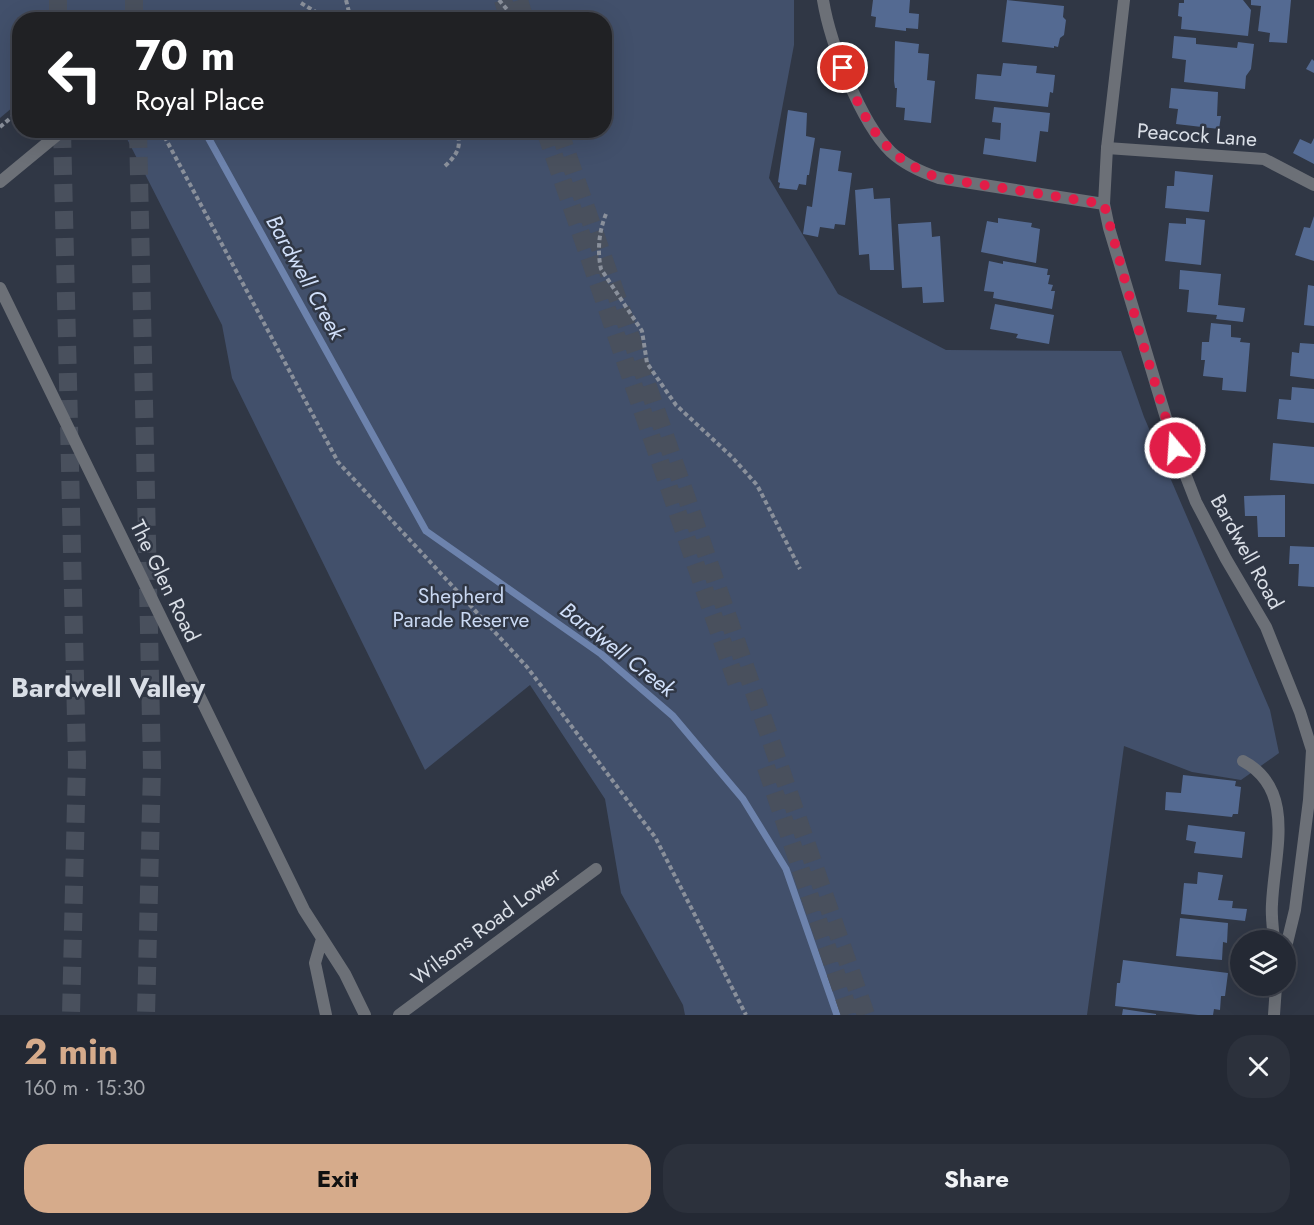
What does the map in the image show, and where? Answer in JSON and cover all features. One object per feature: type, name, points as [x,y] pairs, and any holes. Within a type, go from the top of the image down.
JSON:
[{"type":"street","points":[[823,0],[836,51],[850,86],[870,124],[889,150],[903,162],[939,178],[1104,204]]},
{"type":"street","name":"Bardwell Road","points":[[1124,0],[1107,148],[1104,204],[1175,448],[1201,511],[1266,627],[1300,712],[1312,750],[1312,801],[1290,930]]},
{"type":"street","points":[[0,182],[53,138]]},
{"type":"street","name":"Peacock Lane","points":[[1107,148],[1264,159],[1314,185]]},
{"type":"street","name":"The Glen Road","points":[[0,288],[304,910],[345,974],[365,1015]]},
{"type":"street","points":[[1243,760],[1255,767],[1266,778],[1277,803],[1280,822],[1272,906],[1273,930]]},
{"type":"street","name":"Wilsons Road Lower","points":[[399,1015],[596,869]]},
{"type":"street","points":[[322,939],[315,963],[326,1015]]},
{"type":"street","points":[[1274,1015],[1275,996]]},
{"type":"path","points":[[499,0],[509,12]]},
{"type":"path","points":[[301,3],[316,12]]},
{"type":"path","points":[[0,127],[12,117]]},
{"type":"path","points":[[165,138],[338,462],[528,667],[655,837],[746,1015]]},
{"type":"path","points":[[445,166],[456,154],[459,147],[458,138]]},
{"type":"path","points":[[606,214],[600,239],[601,268],[642,331],[647,363],[676,405],[732,457],[757,485],[800,568]]},
{"type":"green space","name":"Shepherd Parade Reserve","points":[[0,0],[794,0],[794,45],[769,178],[838,294],[946,350],[1121,351],[1144,417],[1270,710],[1279,753],[1241,780],[1192,772],[1124,746],[1087,1015],[685,1015],[683,1005],[621,893],[605,799],[530,685],[425,770],[232,378],[222,325],[127,138],[612,138],[612,12],[12,12],[12,108],[0,118]]},
{"type":"building","points":[[873,0],[910,0],[909,13],[919,14],[918,29],[906,28],[906,31],[875,27],[876,17],[871,16]]},
{"type":"building","points":[[1007,0],[1064,6],[1063,17],[1066,20],[1064,35],[1060,38],[1058,47],[1002,42]]},
{"type":"building","points":[[1184,0],[1243,0],[1251,10],[1248,36],[1181,29],[1182,17],[1178,16],[1179,3],[1184,3]]},
{"type":"building","points":[[1251,0],[1291,0],[1287,43],[1269,42],[1270,33],[1258,31],[1261,6],[1251,5]]},
{"type":"building","points":[[1174,36],[1196,38],[1196,44],[1237,48],[1238,42],[1254,44],[1251,69],[1246,76],[1245,89],[1184,82],[1186,60],[1172,58]]},
{"type":"building","points":[[895,41],[919,44],[918,53],[929,54],[927,80],[935,81],[931,123],[904,120],[905,108],[896,107]]},
{"type":"building","points":[[1312,59],[1314,61],[1314,73],[1306,69]]},
{"type":"building","points":[[1003,63],[1037,66],[1036,73],[1055,75],[1053,93],[1050,92],[1048,107],[975,99],[977,74],[1001,76]]},
{"type":"building","points":[[1171,88],[1218,92],[1217,116],[1221,116],[1219,129],[1176,124],[1178,109],[1169,108]]},
{"type":"building","points":[[994,107],[1050,113],[1048,132],[1040,131],[1036,162],[983,154],[985,138],[1000,140],[1001,123],[992,122]]},
{"type":"building","points":[[788,110],[807,113],[806,136],[815,138],[806,185],[799,184],[797,190],[779,188],[780,183],[778,182]]},
{"type":"building","points":[[1314,138],[1314,164],[1293,153],[1300,139],[1311,144]]},
{"type":"building","points":[[820,148],[841,151],[838,171],[852,173],[845,225],[835,224],[834,229],[820,227],[818,237],[803,234],[807,206],[812,207]]},
{"type":"building","points":[[1175,171],[1213,175],[1209,212],[1165,208],[1167,186],[1174,186]]},
{"type":"building","points":[[873,188],[874,199],[890,198],[894,270],[870,270],[869,254],[859,255],[855,190]]},
{"type":"building","points":[[1314,216],[1314,261],[1295,255],[1304,227],[1310,228]]},
{"type":"building","points":[[998,218],[1032,223],[1031,227],[1040,229],[1036,263],[981,252],[987,221],[998,223]]},
{"type":"building","points":[[1186,218],[1205,220],[1201,265],[1165,261],[1169,223],[1186,224]]},
{"type":"building","points":[[931,222],[932,237],[940,236],[944,302],[923,303],[922,287],[902,288],[898,224]]},
{"type":"building","points":[[989,261],[1003,264],[1003,261],[1048,269],[1047,275],[1050,275],[1048,284],[1053,285],[1051,291],[1055,291],[1052,309],[993,298],[994,292],[984,291]]},
{"type":"building","points":[[1180,270],[1221,274],[1218,305],[1245,308],[1243,322],[1216,319],[1217,315],[1187,312],[1189,290],[1179,289]]},
{"type":"building","points":[[1308,285],[1314,286],[1314,326],[1304,325]]},
{"type":"building","points":[[995,304],[1054,315],[1049,344],[1016,338],[1018,334],[990,329]]},
{"type":"building","points":[[1211,323],[1231,325],[1231,337],[1241,338],[1240,342],[1250,343],[1246,392],[1222,390],[1223,378],[1203,376],[1205,360],[1201,360],[1202,342],[1209,342]]},
{"type":"building","points":[[1300,343],[1314,344],[1314,379],[1290,376],[1292,352],[1299,353]]},
{"type":"building","points":[[1292,387],[1314,389],[1314,423],[1277,419],[1279,399],[1291,400]]},
{"type":"building","points":[[1273,443],[1314,447],[1314,484],[1270,480]]},
{"type":"building","points":[[1285,495],[1285,537],[1258,537],[1257,516],[1245,516],[1244,496]]},
{"type":"building","points":[[1290,546],[1314,547],[1314,587],[1298,586],[1299,564],[1289,564]]},
{"type":"building","points":[[1183,775],[1236,781],[1235,786],[1241,787],[1238,814],[1233,814],[1232,817],[1165,810],[1166,792],[1181,793]]},
{"type":"building","points":[[1188,825],[1245,832],[1242,858],[1194,853],[1196,842],[1186,840]]},
{"type":"building","points":[[1198,872],[1223,875],[1218,900],[1233,901],[1232,908],[1247,909],[1245,921],[1181,914],[1184,883],[1197,884]]},
{"type":"building","points":[[1180,918],[1228,923],[1227,943],[1223,942],[1222,960],[1176,956]]},
{"type":"building","points":[[1123,960],[1228,973],[1225,996],[1221,996],[1220,1010],[1214,1009],[1213,1015],[1198,1015],[1115,1006],[1117,983],[1120,983]]},
{"type":"building","points":[[1123,1009],[1156,1014],[1156,1015],[1122,1015]]},
{"type":"waterway","name":"Bardwell Creek","points":[[208,138],[426,531],[601,654],[673,716],[743,799],[786,869],[837,1015]]},
{"type":"tunnel","points":[[58,0],[58,12]]},
{"type":"tunnel","points":[[134,0],[134,12]]},
{"type":"tunnel","points":[[503,0],[507,12]]},
{"type":"tunnel","points":[[519,0],[523,12]]},
{"type":"tunnel","points":[[62,138],[77,761],[71,1015]]},
{"type":"tunnel","points":[[138,138],[152,767],[146,1015]]},
{"type":"tunnel","points":[[548,138],[738,687]]},
{"type":"tunnel","points":[[562,138],[866,1015]]},
{"type":"tunnel","points":[[766,767],[850,1015]]},
{"type":"district","name":"Bardwell Valley","points":[[108,687]]},
{"type":"route","points":[[843,68],[870,124],[889,150],[903,162],[919,171],[939,178],[1104,204],[1109,228],[1175,448]]}]
